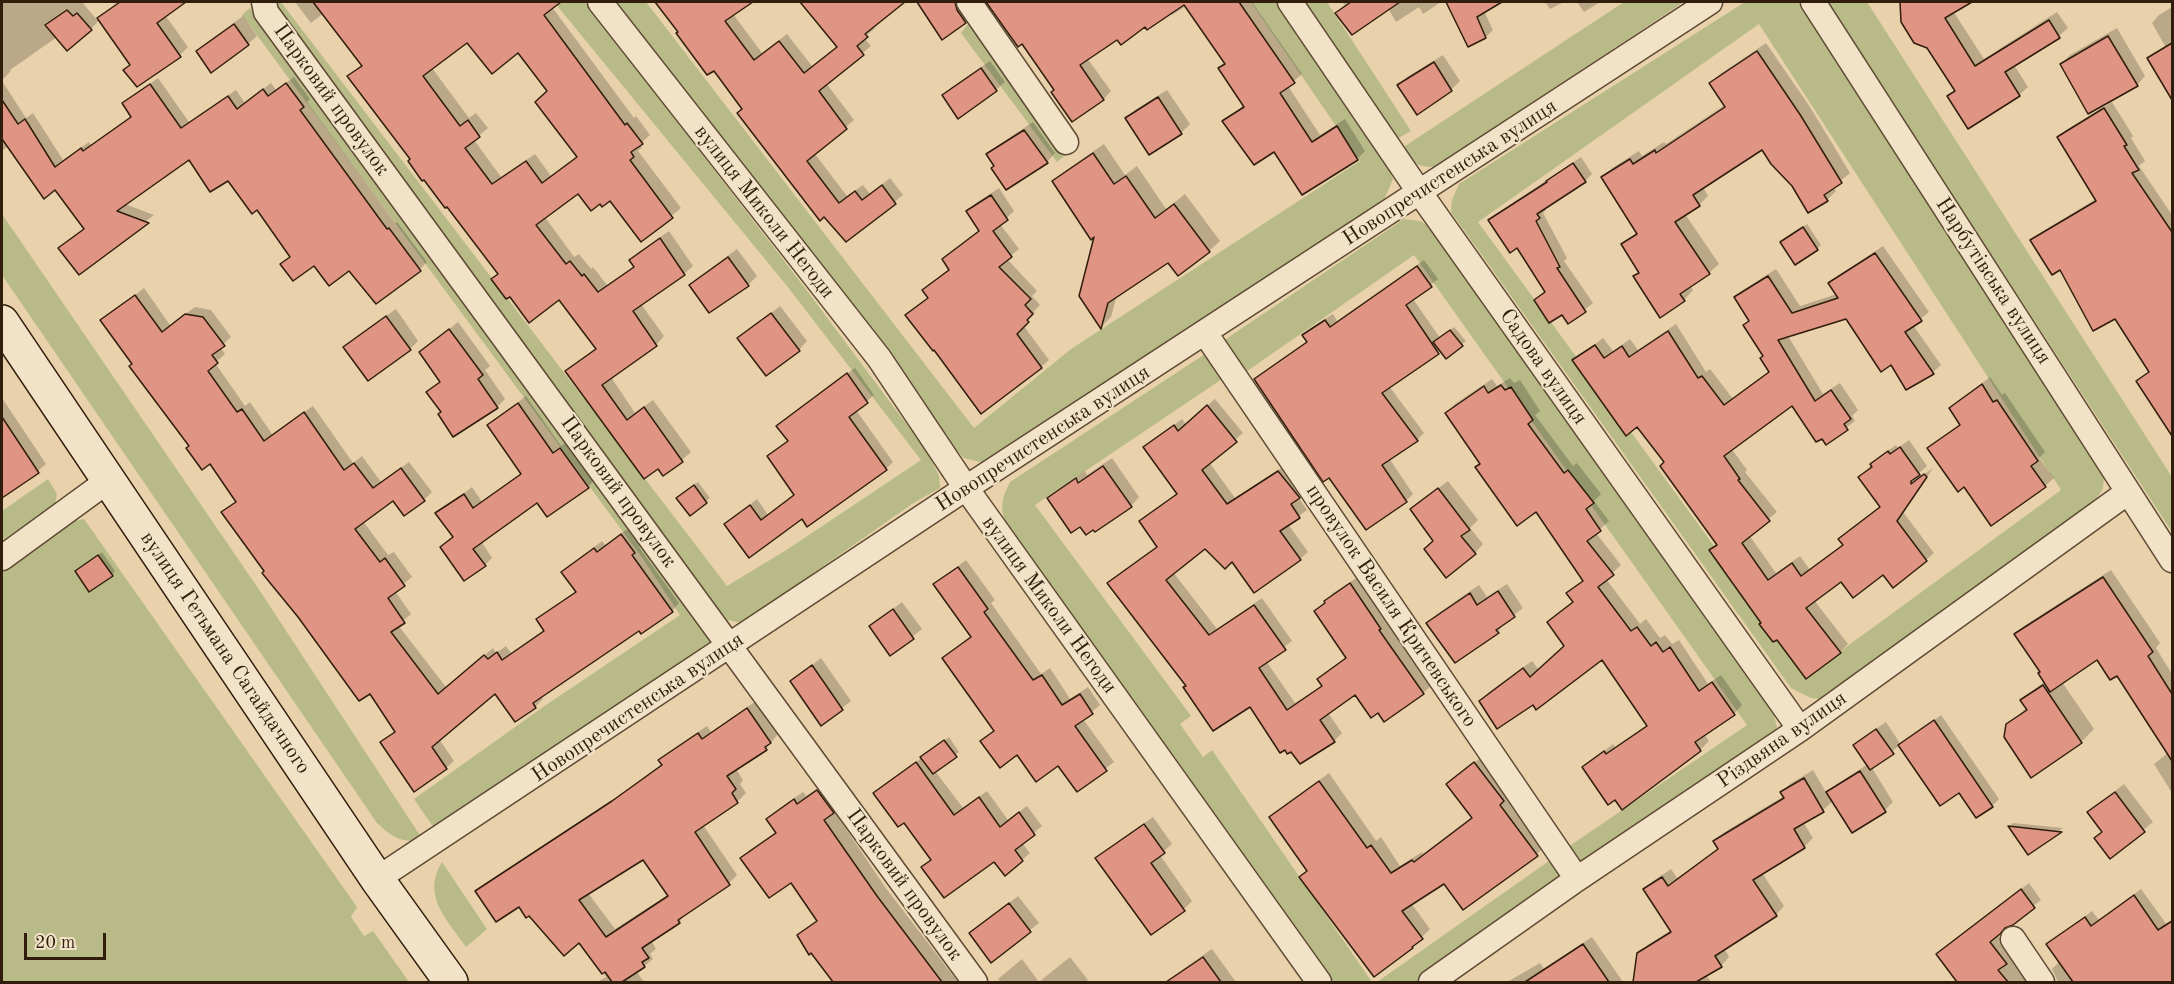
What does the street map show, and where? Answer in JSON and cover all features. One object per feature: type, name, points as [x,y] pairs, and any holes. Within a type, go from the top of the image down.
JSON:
[{"type":"main road","name":"вулиця Гетьмана Сагайдачного","points":[[2,322],[377,879],[451,982]]},
{"type":"street","name":"Парковий провулок","points":[[264,2],[266,12],[975,982]]},
{"type":"street","name":"вулиця Миколи Негоди","points":[[600,2],[879,358],[966,488],[1319,982]]},
{"type":"street","points":[[969,2],[1066,142]]},
{"type":"street","name":"Садова вулиця","points":[[1290,2],[1420,193],[1800,729]]},
{"type":"street","name":"Новопречистенська вулиця","points":[[377,879],[966,488],[1710,2]]},
{"type":"street","name":"Нарбутівська вулиця","points":[[1813,2],[2172,560]]},
{"type":"street","name":"провулок Василя Кричевського","points":[[1205,333],[1577,879]]},
{"type":"street","points":[[2,558],[110,480]]},
{"type":"street","name":"Різдвяна вулиця","points":[[1431,982],[1577,879],[1800,729],[2128,492]]},
{"type":"street","points":[[2013,939],[2042,982]]},
{"type":"green space","points":[[281,2],[727,586],[788,549],[921,460],[787,286],[554,2],[585,2],[805,288],[928,453],[939,476],[940,488],[912,504],[742,623],[727,620],[681,563],[273,5]]},
{"type":"green space","points":[[613,2],[646,2],[974,428],[1071,349],[1360,161],[1251,2],[1278,2],[1383,156],[1393,179],[1384,200],[983,463],[964,458],[953,446],[897,368]]},
{"type":"green space","points":[[1299,2],[1327,2],[1411,131],[1395,140]]},
{"type":"green space","points":[[1624,2],[1684,2],[1434,167],[1415,163],[1402,148]]},
{"type":"green space","points":[[1745,2],[1800,2],[2104,477],[2103,489],[2094,502],[1823,699],[1811,698],[1791,688],[1451,212],[1452,200],[1459,184]],"holes":[[[1759,24],[2061,490],[1808,675],[1478,222]]]},
{"type":"green space","points":[[1827,2],[1867,2],[2172,477],[2172,532]]},
{"type":"green space","points":[[250,8],[692,607],[711,641],[434,828],[414,799],[546,705],[680,615],[643,559],[242,15]]},
{"type":"green space","points":[[971,20],[1067,154],[1057,162],[961,33]]},
{"type":"green space","points":[[2,214],[262,594],[423,840],[403,840],[377,823],[2,275]]},
{"type":"green space","points":[[1404,219],[1420,221],[1430,227],[1774,715],[1777,727],[1771,738],[1585,864],[1577,862],[1568,847],[1747,725],[1414,255],[1243,374],[1220,343]]},
{"type":"green space","points":[[1205,354],[1222,379],[1035,505],[1191,716],[1180,724],[1203,757],[1212,750],[1372,982],[1332,982],[1006,526],[1004,519],[1002,504],[1010,482]]},
{"type":"green space","points":[[48,479],[57,494],[55,505],[2,544],[2,511]]},
{"type":"green space","points":[[84,519],[357,907],[351,917],[364,936],[373,931],[409,982],[2,982],[2,570],[70,522]]},
{"type":"green space","points":[[1551,855],[1563,879],[1419,982],[1377,982],[1549,861]]},
{"type":"green space","points":[[442,862],[487,929],[466,947],[445,917],[435,896],[436,874]]},
{"type":"building","points":[[120,2],[186,2],[157,23],[181,57],[137,87],[123,70],[130,65],[97,18]]},
{"type":"building","points":[[313,2],[561,2],[544,15],[625,125],[627,123],[643,144],[631,152],[634,157],[630,160],[673,218],[641,242],[610,201],[602,207],[600,204],[591,211],[578,194],[536,225],[566,264],[570,261],[598,292],[634,267],[629,260],[660,238],[685,275],[633,311],[657,346],[602,385],[627,420],[644,407],[683,462],[663,476],[658,469],[644,479],[565,371],[596,349],[559,300],[529,323],[510,297],[506,299],[491,279],[498,274],[447,207],[445,208],[424,180],[422,181],[408,161],[410,159],[347,76],[362,66]],"holes":[[[467,43],[492,74],[518,53],[547,91],[535,102],[577,157],[542,183],[526,161],[492,184],[465,148],[480,137],[468,120],[460,126],[423,76]]]},
{"type":"building","points":[[655,2],[753,2],[725,21],[754,60],[779,41],[804,73],[837,47],[800,2],[905,2],[865,34],[868,37],[857,46],[864,55],[819,91],[847,129],[807,161],[839,203],[855,191],[862,200],[882,185],[896,204],[846,242],[824,217],[820,221],[737,113],[742,109],[714,71],[707,75]]},
{"type":"building","points":[[917,2],[955,2],[957,10],[966,23],[942,40]]},
{"type":"building","points":[[986,2],[1239,2],[1295,83],[1280,93],[1312,142],[1337,126],[1358,160],[1302,195],[1274,152],[1254,165],[1222,121],[1244,107],[1218,68],[1225,64],[1184,5],[1147,30],[1145,27],[1121,45],[1117,40],[1080,65],[1104,100],[1072,122],[1051,92],[1054,90],[1022,44],[1018,47]]},
{"type":"building","points":[[1351,2],[1400,2],[1352,35],[1335,13]]},
{"type":"building","points":[[1446,2],[1502,2],[1477,17],[1486,38],[1468,47]]},
{"type":"building","points":[[1900,2],[1972,2],[1945,18],[1975,66],[2049,20],[2060,38],[2005,72],[2020,96],[1968,129],[1947,96],[1955,91],[1927,48],[1914,43],[1901,22]]},
{"type":"building","points":[[67,10],[73,16],[77,13],[92,30],[67,51],[45,25]]},
{"type":"building","points":[[234,24],[249,45],[211,73],[196,51]]},
{"type":"building","points":[[2108,36],[2138,86],[2088,114],[2060,64]]},
{"type":"building","points":[[2172,43],[2172,100],[2147,58]]},
{"type":"building","points":[[1757,51],[1801,116],[1842,183],[1824,195],[1828,201],[1808,213],[1792,186],[1771,164],[1762,150],[1693,195],[1700,206],[1675,222],[1710,274],[1680,294],[1685,301],[1660,318],[1633,276],[1639,273],[1621,244],[1637,234],[1601,177],[1630,159],[1633,164],[1655,150],[1656,153],[1725,107],[1709,83]]},
{"type":"building","points":[[1434,62],[1452,91],[1417,115],[1397,85]]},
{"type":"building","points":[[981,68],[997,91],[958,119],[942,95]]},
{"type":"building","points":[[286,83],[304,107],[300,110],[387,229],[389,228],[421,271],[376,304],[349,271],[329,286],[314,266],[293,281],[280,264],[290,257],[257,210],[252,214],[228,181],[210,192],[189,160],[117,211],[149,223],[79,275],[58,248],[84,229],[55,190],[44,199],[2,139],[2,100],[18,124],[25,119],[55,167],[81,148],[83,151],[131,117],[122,103],[150,84],[181,128],[228,96],[237,109],[263,89],[268,96]]},
{"type":"building","points":[[1158,97],[1182,134],[1149,155],[1125,118]]},
{"type":"building","points":[[2104,108],[2127,145],[2124,146],[2139,170],[2132,173],[2172,232],[2172,436],[2136,381],[2149,372],[2115,319],[2093,331],[2060,270],[2052,275],[2030,240],[2096,201],[2057,137]]},
{"type":"building","points":[[1024,130],[1048,163],[1006,190],[991,168],[994,166],[986,154]]},
{"type":"building","points":[[1093,153],[1114,184],[1126,176],[1155,218],[1174,204],[1210,252],[1178,276],[1168,263],[1108,303],[1101,329],[1079,296],[1094,237],[1091,240],[1052,181]]},
{"type":"building","points":[[1573,163],[1586,182],[1537,214],[1540,218],[1536,221],[1560,267],[1557,268],[1586,312],[1568,324],[1562,315],[1549,323],[1534,300],[1545,292],[1517,248],[1510,253],[1488,220]]},
{"type":"building","points":[[991,195],[1008,220],[993,231],[1012,257],[999,267],[1031,299],[1025,305],[1033,314],[1027,320],[1029,322],[1017,334],[1042,368],[981,414],[905,315],[928,298],[922,290],[949,270],[942,259],[979,231],[966,211]]},
{"type":"building","points":[[1803,227],[1818,250],[1795,265],[1780,242]]},
{"type":"building","points":[[1875,253],[1922,321],[1905,332],[1934,374],[1906,390],[1891,365],[1881,372],[1846,319],[1778,340],[1815,401],[1831,390],[1851,419],[1844,424],[1848,430],[1826,445],[1822,439],[1816,442],[1792,406],[1724,456],[1740,479],[1738,480],[1770,521],[1742,543],[1768,580],[1792,563],[1801,576],[1843,545],[1838,539],[1880,507],[1858,477],[1872,467],[1870,464],[1888,451],[1890,454],[1900,447],[1920,475],[1911,481],[1911,484],[1924,474],[1927,477],[1897,521],[1927,561],[1893,588],[1883,575],[1853,598],[1841,582],[1806,608],[1841,653],[1806,679],[1777,640],[1773,642],[1759,624],[1761,623],[1709,550],[1717,545],[1660,466],[1664,462],[1637,427],[1626,436],[1572,360],[1595,345],[1604,358],[1622,346],[1629,357],[1668,331],[1698,378],[1702,376],[1724,405],[1769,372],[1760,358],[1763,356],[1743,325],[1749,321],[1734,297],[1768,276],[1792,313],[1838,298],[1828,283]]},
{"type":"building","points":[[728,257],[749,286],[709,313],[689,285]]},
{"type":"building","points":[[1417,266],[1432,287],[1406,305],[1439,354],[1382,393],[1418,441],[1382,465],[1407,502],[1366,530],[1329,478],[1323,482],[1254,379],[1307,342],[1302,335],[1325,320],[1330,327]]},
{"type":"building","points":[[135,295],[162,332],[185,314],[203,317],[225,346],[212,355],[218,363],[208,371],[237,412],[242,409],[264,441],[304,412],[344,470],[354,463],[373,488],[401,468],[425,501],[404,516],[393,501],[355,529],[380,562],[385,558],[405,586],[388,598],[405,623],[391,632],[438,694],[484,655],[488,659],[497,652],[502,660],[544,631],[536,619],[576,592],[561,572],[594,548],[597,552],[621,534],[635,553],[632,555],[673,612],[641,634],[639,631],[533,703],[536,708],[515,722],[495,694],[432,747],[447,769],[414,792],[380,742],[395,732],[370,694],[359,701],[298,617],[262,573],[264,571],[221,512],[236,502],[210,464],[202,470],[186,448],[189,446],[129,366],[132,364],[100,320]]},
{"type":"building","points":[[771,313],[800,351],[766,376],[737,338]]},
{"type":"building","points":[[386,316],[411,350],[368,381],[343,347]]},
{"type":"building","points":[[449,329],[483,375],[478,379],[498,408],[453,437],[438,414],[441,412],[426,392],[440,382],[419,352]]},
{"type":"building","points":[[1450,330],[1463,346],[1446,359],[1433,342]]},
{"type":"building","points":[[847,373],[868,403],[849,417],[887,470],[807,527],[802,519],[749,558],[724,524],[750,505],[761,520],[794,495],[767,456],[788,441],[776,426]]},
{"type":"building","points":[[1982,384],[1993,402],[1997,400],[2038,461],[2031,466],[2046,487],[1991,526],[1964,487],[1958,492],[1927,448],[1960,425],[1949,408]]},
{"type":"building","points":[[1501,385],[1505,390],[1511,387],[1533,420],[1528,424],[1564,473],[1568,470],[1594,503],[1586,509],[1601,531],[1587,541],[1614,575],[1598,587],[1631,631],[1637,627],[1651,646],[1656,642],[1663,652],[1670,647],[1699,691],[1712,682],[1735,715],[1695,742],[1701,751],[1622,810],[1615,800],[1608,805],[1582,767],[1604,751],[1606,754],[1647,726],[1602,660],[1536,710],[1533,705],[1497,729],[1479,701],[1523,668],[1530,677],[1564,646],[1547,622],[1573,602],[1566,593],[1583,581],[1536,512],[1517,526],[1475,467],[1480,464],[1445,413],[1484,386],[1488,393]]},
{"type":"building","points":[[518,403],[553,453],[560,448],[589,488],[547,517],[537,503],[473,549],[486,566],[464,581],[440,547],[453,537],[435,513],[464,494],[473,508],[521,474],[487,425]]},
{"type":"building","points":[[1207,405],[1237,442],[1202,470],[1227,504],[1278,471],[1300,498],[1291,504],[1300,518],[1280,531],[1301,560],[1254,593],[1232,562],[1225,569],[1205,549],[1166,580],[1209,635],[1254,605],[1286,650],[1259,668],[1287,710],[1322,686],[1317,679],[1346,658],[1314,611],[1350,583],[1381,629],[1379,630],[1424,694],[1384,722],[1378,713],[1371,718],[1355,695],[1320,720],[1335,742],[1300,764],[1291,752],[1287,754],[1285,750],[1280,753],[1250,707],[1213,731],[1183,687],[1186,686],[1107,583],[1157,547],[1139,521],[1177,494],[1143,447],[1174,425],[1178,431]]},
{"type":"building","points":[[2,417],[39,473],[2,498]]},
{"type":"building","points":[[1103,466],[1132,507],[1095,532],[1093,530],[1086,535],[1080,527],[1071,533],[1047,498],[1076,478],[1078,483]]},
{"type":"building","points":[[694,485],[707,503],[690,516],[676,498]]},
{"type":"building","points":[[1438,488],[1470,530],[1461,536],[1476,554],[1446,578],[1424,549],[1433,541],[1410,509]]},
{"type":"building","points":[[98,555],[113,576],[89,592],[75,571]]},
{"type":"building","points":[[958,567],[988,609],[984,612],[1033,680],[1042,675],[1062,705],[1080,694],[1093,714],[1075,726],[1107,771],[1077,792],[1058,766],[1036,782],[1017,755],[1000,768],[980,741],[994,731],[942,658],[971,637],[933,584]]},
{"type":"building","points":[[2103,577],[2153,652],[2148,656],[2172,694],[2172,761],[2117,676],[2110,680],[2097,660],[2050,692],[2038,673],[2040,672],[2014,634]]},
{"type":"building","points":[[1498,591],[1515,617],[1496,630],[1499,633],[1455,663],[1426,623],[1470,593],[1477,605]]},
{"type":"building","points":[[893,609],[914,639],[890,656],[869,626]]},
{"type":"building","points":[[812,665],[843,710],[821,726],[790,681]]},
{"type":"building","points":[[2043,685],[2082,743],[2031,778],[2004,737],[2006,724],[2027,710],[2020,700]]},
{"type":"building","points":[[747,708],[771,743],[765,747],[767,750],[727,776],[736,789],[732,793],[738,803],[695,832],[730,885],[678,920],[680,923],[642,948],[649,958],[642,962],[645,967],[622,982],[612,982],[605,972],[602,974],[579,943],[564,956],[529,916],[526,918],[519,907],[496,922],[475,891],[612,801],[662,765],[658,760],[698,733],[702,739]],"holes":[[[643,860],[668,896],[606,937],[579,900]]]},
{"type":"building","points":[[1934,720],[1993,807],[1976,818],[1959,793],[1940,806],[1898,745]]},
{"type":"building","points":[[1876,729],[1894,754],[1870,770],[1853,745]]},
{"type":"building","points":[[944,740],[957,757],[933,774],[920,757]]},
{"type":"building","points":[[916,762],[954,815],[979,797],[1000,827],[1019,812],[1035,835],[1015,850],[1023,861],[1005,876],[994,862],[944,898],[921,867],[931,860],[904,823],[898,827],[873,793]]},
{"type":"building","points":[[1474,762],[1504,801],[1500,805],[1538,856],[1463,910],[1444,884],[1402,911],[1423,939],[1374,977],[1299,877],[1307,871],[1269,817],[1319,781],[1367,848],[1371,845],[1391,873],[1412,860],[1414,862],[1472,818],[1446,784]]},
{"type":"building","points":[[1860,771],[1886,812],[1852,833],[1826,792]]},
{"type":"building","points":[[1804,778],[1824,812],[1794,829],[1805,848],[1753,880],[1777,916],[1715,956],[1722,967],[1696,982],[1633,982],[1637,953],[1671,932],[1643,889],[1662,877],[1668,886],[1718,849],[1713,841],[1784,798],[1780,792]]},
{"type":"building","points":[[817,790],[834,813],[824,820],[877,896],[942,982],[833,982],[811,953],[809,955],[797,935],[817,921],[791,883],[769,898],[740,858],[776,833],[766,819],[794,799],[797,804]]},
{"type":"building","points":[[2115,792],[2145,832],[2110,859],[2094,838],[2102,832],[2087,812]]},
{"type":"building","points":[[1144,824],[1165,853],[1151,863],[1185,911],[1151,935],[1095,858]]},
{"type":"building","points":[[2008,826],[2062,832],[2028,855]]},
{"type":"building","points":[[2021,889],[2035,908],[2013,925],[2005,928],[1990,942],[2007,964],[1998,970],[2008,982],[1957,982],[1936,954]]},
{"type":"building","points":[[2134,895],[2158,930],[2172,921],[2172,982],[2073,982],[2046,944],[2085,917],[2091,926]]},
{"type":"building","points":[[1009,903],[1031,932],[991,963],[969,933]]},
{"type":"building","points":[[1583,944],[1609,982],[1525,982]]},
{"type":"building","points":[[1203,957],[1221,982],[1166,982]]}]
